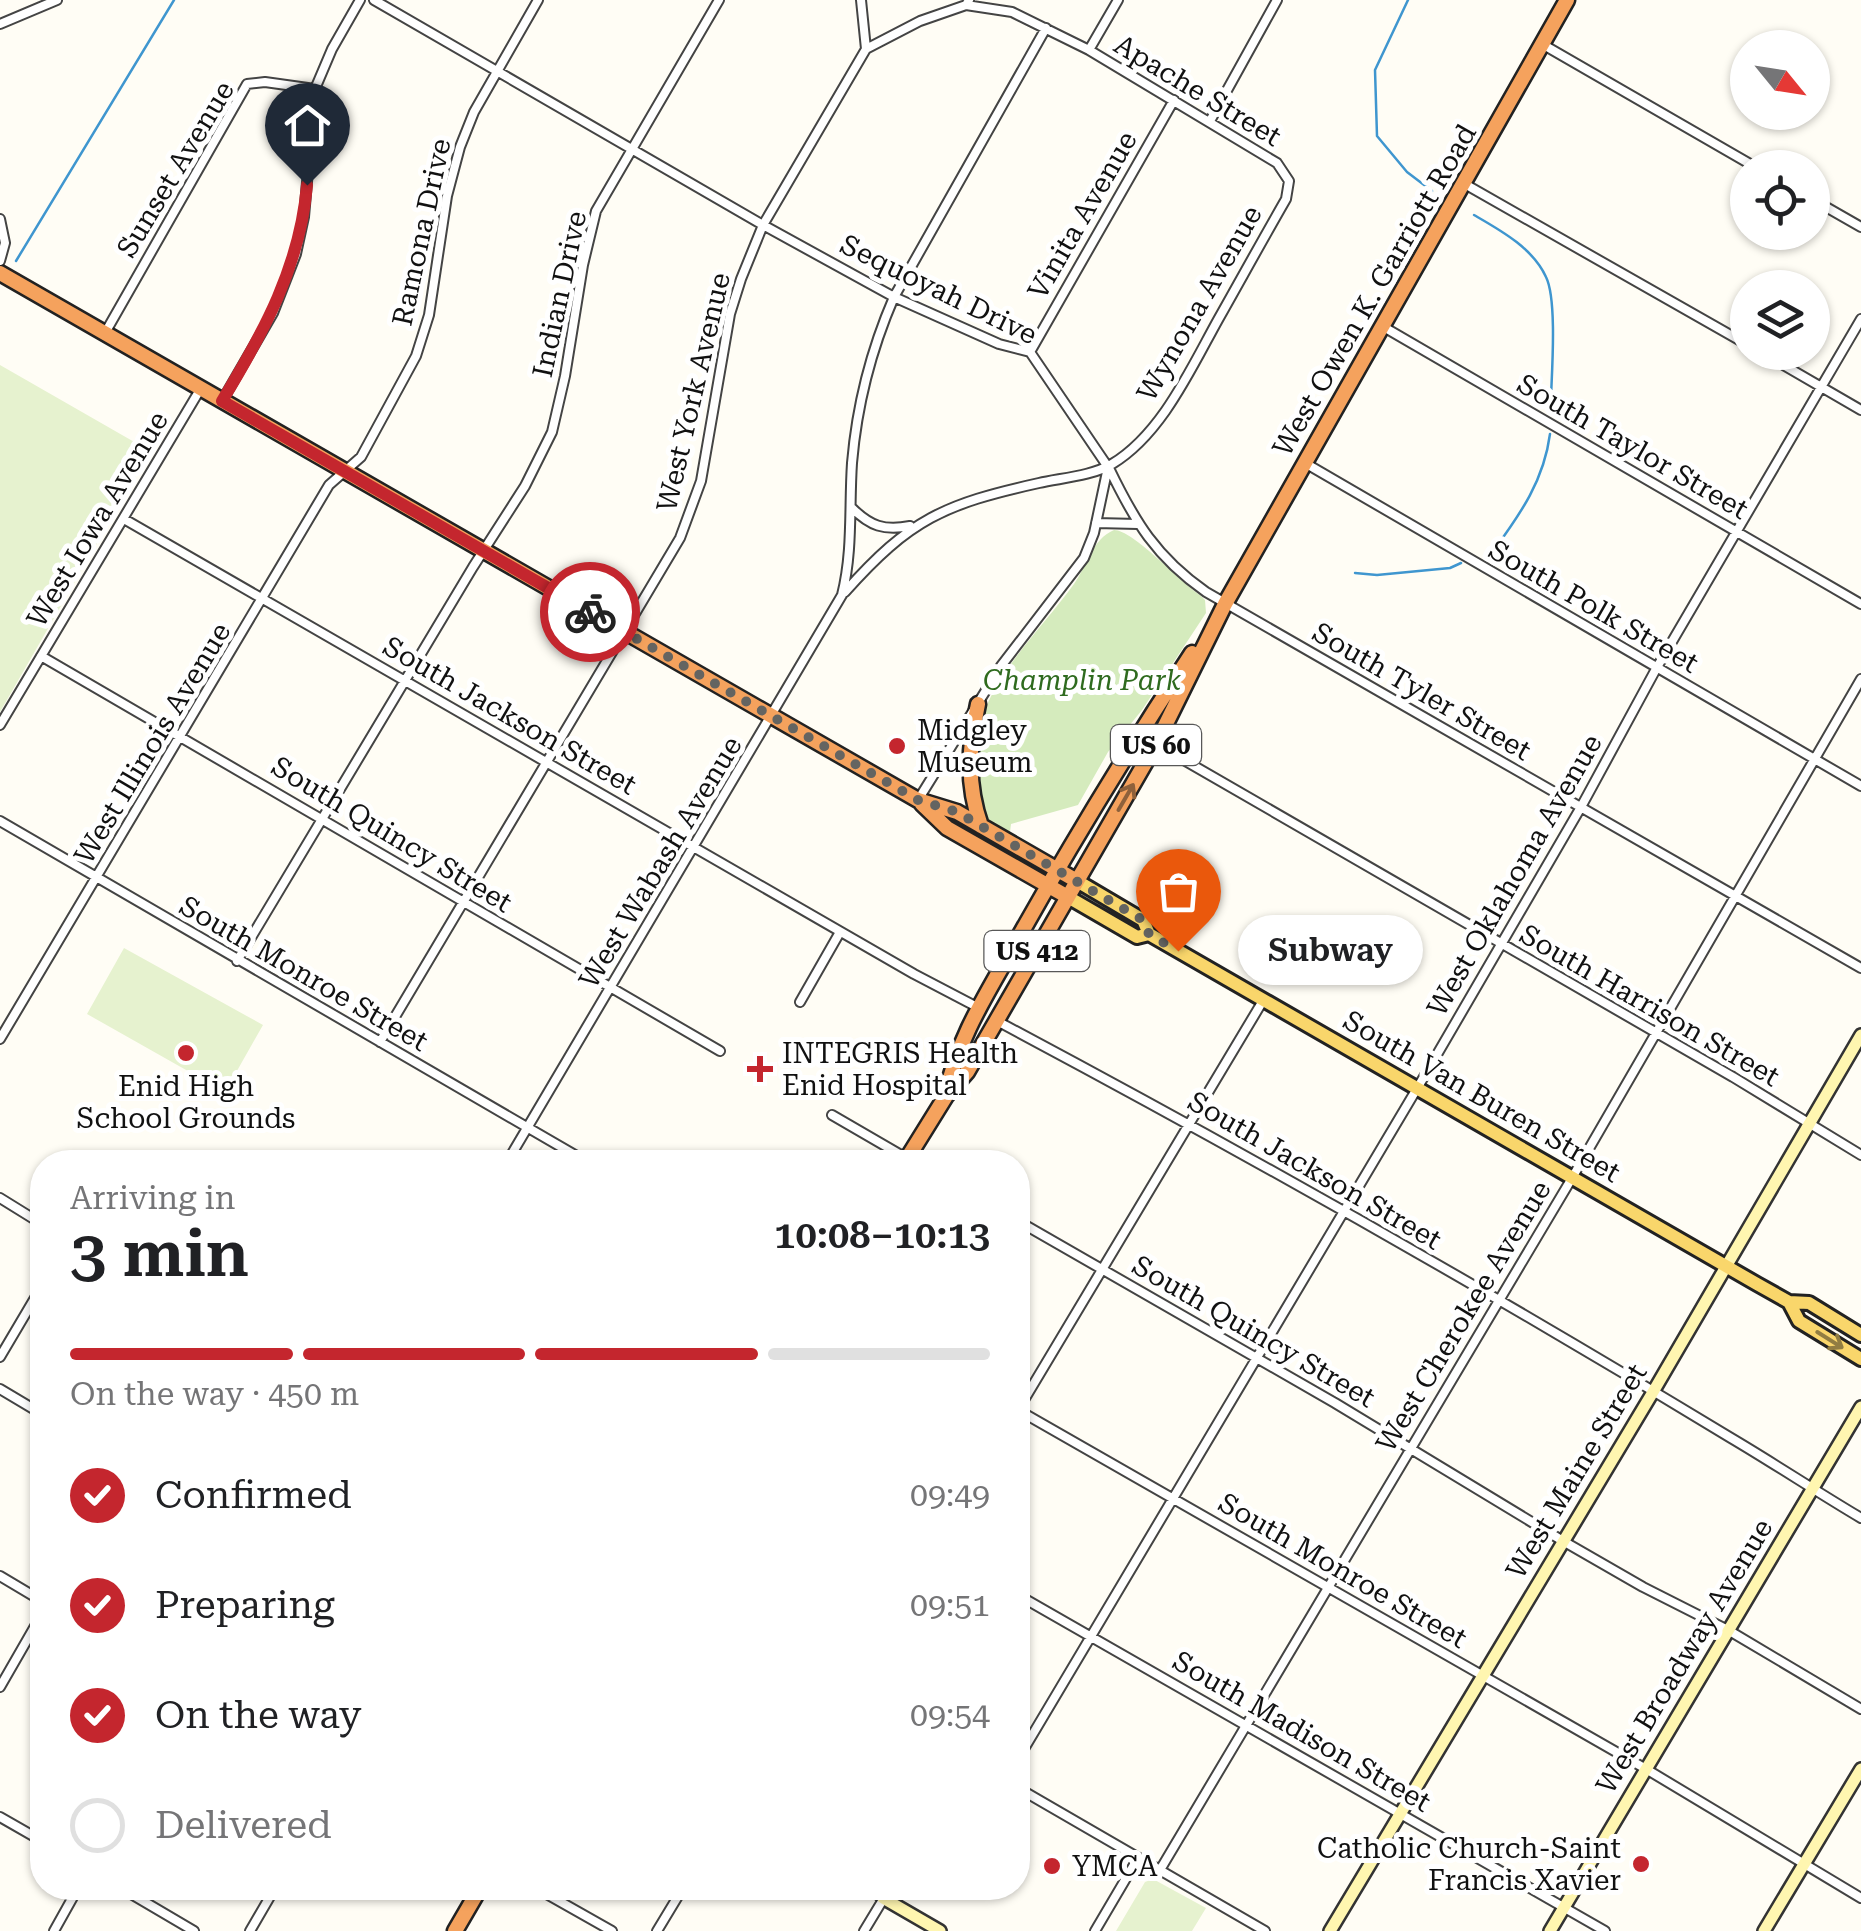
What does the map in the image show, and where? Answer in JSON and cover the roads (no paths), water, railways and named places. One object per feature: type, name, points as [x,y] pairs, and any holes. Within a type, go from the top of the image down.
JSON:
[{"type":"highway","name":"West Owen K. Garriott Road","points":[[914,1150],[946,1096],[968,1072],[1156,744],[1225,604],[1567,0]]},
{"type":"highway","name":"South Van Buren Street","points":[[0,273],[918,800],[957,812],[1077,882]]},
{"type":"highway","name":"West Owen K. Garriott Road","points":[[946,1096],[953,1060],[1048,885],[1132,744],[1225,604]]},
{"type":"highway","points":[[978,704],[969,750],[969,778],[982,826]]},
{"type":"highway","name":"South Van Buren Street","points":[[918,800],[947,828],[1068,896]]},
{"type":"highway","points":[[455,1931],[473,1900]]},
{"type":"main road","name":"South Van Buren Street","points":[[1077,882],[1143,920],[1149,934],[1789,1302]]},
{"type":"main road","name":"South Van Buren Street","points":[[1068,896],[1137,937],[1149,934]]},
{"type":"main road","name":"West Maine Street","points":[[1330,1931],[1861,1036]]},
{"type":"main road","points":[[1789,1302],[1809,1303],[1861,1335]]},
{"type":"main road","points":[[1789,1302],[1799,1321],[1861,1359]]},
{"type":"main road","name":"West Broadway Avenue","points":[[1550,1931],[1861,1407]]},
{"type":"main road","points":[[1764,1931],[1861,1769]]},
{"type":"main road","points":[[897,1900],[940,1931]]},
{"type":"street","points":[[0,24],[57,0]]},
{"type":"street","points":[[222,401],[272,314],[296,254],[304,217],[315,89],[360,0]]},
{"type":"street","name":"Sequoyah Drive","points":[[374,0],[762,225],[894,296],[998,344],[1030,352],[1108,467]]},
{"type":"street","name":"Ramona Drive","points":[[345,471],[361,457],[416,356],[429,315],[446,196],[460,147],[538,0]]},
{"type":"street","name":"Indian Drive","points":[[237,961],[525,486],[552,432],[596,211],[719,0]]},
{"type":"street","points":[[862,0],[866,48],[920,20],[968,3]]},
{"type":"street","points":[[1089,50],[1118,0]]},
{"type":"street","points":[[1210,121],[1277,0]]},
{"type":"street","name":"Apache Street","points":[[968,3],[1012,12],[1089,50],[1277,163],[1289,181]]},
{"type":"street","name":"West Wabash Avenue","points":[[514,1150],[842,595],[850,554],[858,413],[878,334],[894,296],[1046,28]]},
{"type":"street","points":[[1542,44],[1730,153]]},
{"type":"street","name":"West York Avenue","points":[[380,1042],[670,558],[692,511],[717,403],[730,314],[762,225],[866,48]]},
{"type":"street","name":"Sunset Avenue","points":[[105,333],[246,84],[264,82],[315,89]]},
{"type":"street","name":"Vinita Avenue","points":[[1030,352],[1174,100]]},
{"type":"street","name":"Wynona Avenue","points":[[1108,467],[1130,452],[1177,391],[1286,199],[1289,181]]},
{"type":"street","points":[[1463,183],[1730,335]]},
{"type":"street","points":[[1830,210],[1861,227]]},
{"type":"street","points":[[0,219],[4,243],[0,261]]},
{"type":"street","name":"West Oklahoma Avenue","points":[[1030,1738],[1418,1088],[1861,319]]},
{"type":"street","name":"South Taylor Street","points":[[1382,326],[1861,604]]},
{"type":"street","points":[[1792,370],[1861,410]]},
{"type":"street","name":"West Iowa Avenue","points":[[0,725],[201,388]]},
{"type":"street","name":"South Polk Street","points":[[1305,463],[1861,786]]},
{"type":"street","points":[[842,595],[871,563],[915,525],[955,505],[1108,467],[1084,558],[1001,666],[918,800]]},
{"type":"street","name":"South Tyler Street","points":[[1108,467],[1138,524],[1159,553],[1183,576],[1225,604],[1861,968]]},
{"type":"street","name":"West Illinois Avenue","points":[[0,1040],[329,485],[345,471]]},
{"type":"street","points":[[852,508],[872,525],[884,529],[915,525]]},
{"type":"street","name":"South Jackson Street","points":[[124,519],[840,932],[979,1008]]},
{"type":"street","points":[[1096,523],[1138,524]]},
{"type":"street","name":"South Quincy Street","points":[[40,656],[720,1051]]},
{"type":"street","name":"West Cherokee Avenue","points":[[1160,1870],[1572,1178],[1861,679]]},
{"type":"street","name":"South Harrison Street","points":[[1156,744],[1861,1155]]},
{"type":"street","name":"South Monroe Street","points":[[0,821],[567,1150]]},
{"type":"street","points":[[800,1002],[840,932]]},
{"type":"street","points":[[1030,1390],[1264,1000]]},
{"type":"street","points":[[0,1012],[12,1019]]},
{"type":"street","name":"South Jackson Street","points":[[997,1022],[1188,1123],[1344,1212],[1861,1518]]},
{"type":"street","points":[[832,1116],[889,1150]]},
{"type":"street","points":[[0,1198],[30,1217]]},
{"type":"street","name":"South Quincy Street","points":[[1030,1228],[1642,1587],[1728,1630],[1861,1709]]},
{"type":"street","points":[[0,1357],[30,1306]]},
{"type":"street","points":[[0,1389],[30,1407]]},
{"type":"street","name":"South Monroe Street","points":[[1030,1417],[1646,1769],[1861,1898]]},
{"type":"street","points":[[0,1576],[30,1594]]},
{"type":"street","name":"South Madison Street","points":[[1030,1602],[1605,1931]]},
{"type":"street","points":[[0,1687],[30,1635]]},
{"type":"street","points":[[1030,1795],[1265,1931]]},
{"type":"street","points":[[0,1817],[30,1834]]},
{"type":"street","points":[[1095,1931],[1138,1858]]},
{"type":"street","points":[[54,1931],[71,1900]]},
{"type":"street","points":[[141,1900],[194,1931]]},
{"type":"street","points":[[250,1931],[268,1900]]},
{"type":"street","points":[[557,1900],[612,1931]]},
{"type":"street","points":[[657,1931],[676,1900]]},
{"type":"street","points":[[864,1931],[883,1900]]},
{"type":"waterway","points":[[16,261],[174,0]]},
{"type":"waterway","points":[[1408,0],[1375,70],[1377,136],[1407,172],[1432,191]]},
{"type":"waterway","points":[[1474,215],[1524,249],[1546,277],[1553,318],[1551,397]]},
{"type":"waterway","points":[[1494,550],[1537,481],[1550,434]]},
{"type":"waterway","points":[[1355,573],[1377,575],[1450,568],[1461,563]]},
{"type":"place","name":"Midgley Museum","points":[[897,746]]},
{"type":"place","name":"Subway","points":[[1178,951]]},
{"type":"place","name":"Enid High School Grounds","points":[[186,1053]]},
{"type":"place","name":"INTEGRIS Health Enid Hospital","points":[[760,1069]]},
{"type":"place","name":"Catholic Church-Saint Francis Xavier","points":[[1641,1864]]},
{"type":"place","name":"YMCA","points":[[1052,1866]]},
{"type":"park label","name":"Champlin Park","points":[[1082,680]]}]
